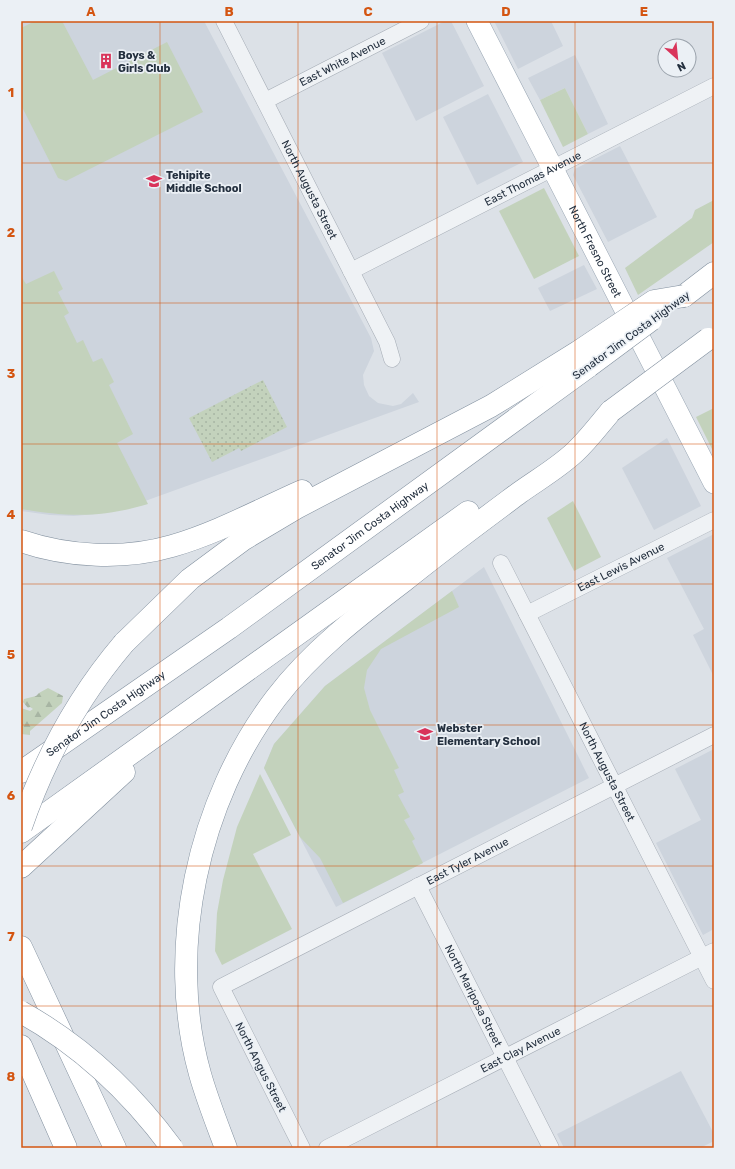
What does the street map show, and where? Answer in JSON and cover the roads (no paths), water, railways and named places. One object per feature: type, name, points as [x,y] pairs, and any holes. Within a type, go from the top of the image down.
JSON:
[{"type":"highway","name":"Senator Jim Costa Highway","points":[[21,772],[229,628],[585,358],[654,301],[684,296],[714,273]]},
{"type":"highway","points":[[23,828],[611,411],[711,337]]},
{"type":"highway","points":[[23,828],[40,777],[64,729],[90,686],[124,643],[190,579],[244,539],[296,508],[585,358]]},
{"type":"highway","points":[[226,1148],[200,1073],[188,1004],[185,962],[195,877],[209,826],[223,790],[240,757],[257,725],[276,697],[326,645],[355,619],[463,535],[574,453],[611,411]]},
{"type":"highway","points":[[21,541],[67,552],[98,554],[131,552],[171,546],[201,535],[443,431]]},
{"type":"highway","points":[[21,867],[194,708]]},
{"type":"highway","points":[[21,947],[115,1148]]},
{"type":"highway","points":[[21,1012],[64,1038],[100,1067],[126,1092],[154,1124],[172,1148]]},
{"type":"highway","points":[[21,1046],[66,1148]]},
{"type":"main road","name":"North Fresno Street","points":[[477,21],[714,483]]},
{"type":"street","name":"North Augusta Street","points":[[224,21],[387,342],[392,359]]},
{"type":"street","name":"East White Avenue","points":[[265,101],[420,21]]},
{"type":"street","name":"East Thomas Avenue","points":[[351,271],[714,86]]},
{"type":"street","name":"East Lewis Avenue","points":[[527,614],[714,520]]},
{"type":"street","name":"North Augusta Street","points":[[501,563],[615,786],[708,954],[714,981]]},
{"type":"street","name":"East Tyler Avenue","points":[[221,987],[714,735]]},
{"type":"street","name":"North Mariposa Street","points":[[418,886],[551,1148]]},
{"type":"street","name":"East Clay Avenue","points":[[328,1148],[708,954]]},
{"type":"street","name":"North Angus Street","points":[[221,987],[302,1148]]},
{"type":"place","name":"Boys & Girls Club","points":[[106,61]]},
{"type":"place","name":"Tehipite Middle School","points":[[154,181]]},
{"type":"place","name":"Webster Elementary School","points":[[425,734]]}]
